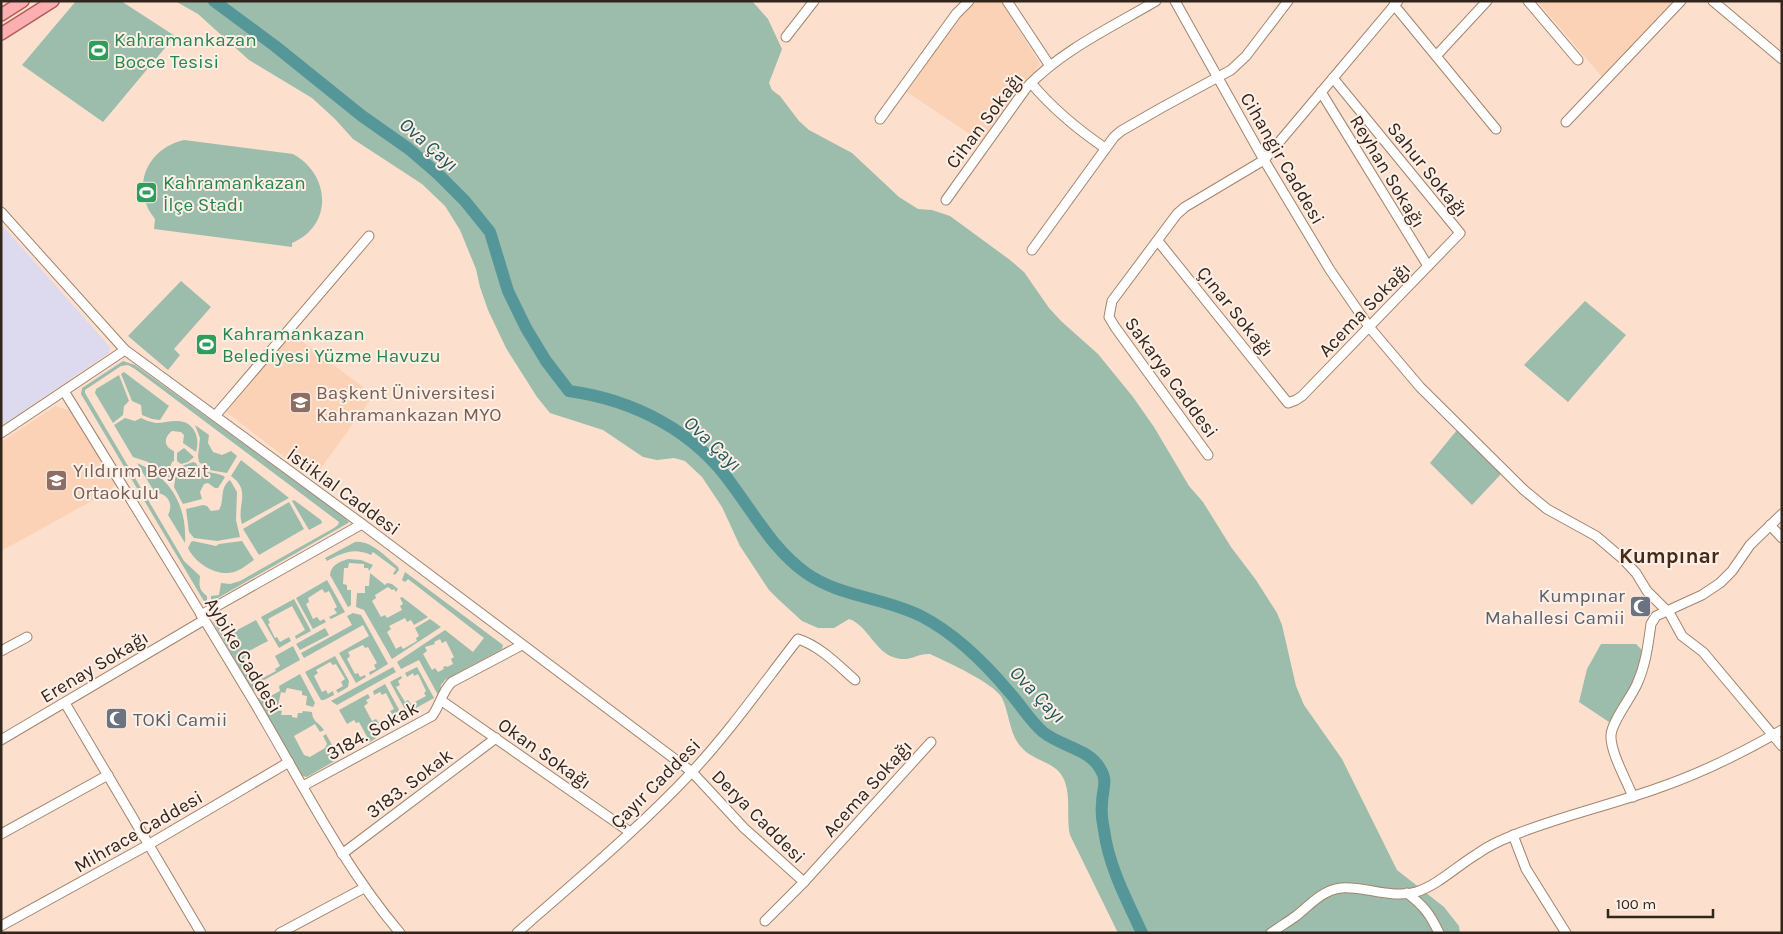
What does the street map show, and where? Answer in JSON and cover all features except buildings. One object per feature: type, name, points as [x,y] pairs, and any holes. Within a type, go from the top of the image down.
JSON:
[{"type":"main road","points":[[1,15],[23,1]]},
{"type":"main road","points":[[1,34],[53,1]]},
{"type":"street","points":[[786,37],[814,1]]},
{"type":"street","points":[[880,119],[956,14],[969,1]]},
{"type":"street","points":[[1007,1],[1050,66]]},
{"type":"street","name":"Cihan Sokağı","points":[[946,200],[1031,83],[1050,66],[1097,35],[1156,1]]},
{"type":"street","name":"Cihangir Caddesi","points":[[1175,1],[1264,160],[1335,277],[1370,328],[1426,392],[1524,490],[1547,508],[1596,536],[1630,566],[1647,591],[1667,610],[1682,636],[1703,652],[1782,746]]},
{"type":"street","points":[[1032,250],[1114,137],[1121,131],[1232,70],[1246,56],[1288,1]]},
{"type":"street","points":[[1436,56],[1487,1]]},
{"type":"street","points":[[1528,1],[1578,60]]},
{"type":"street","points":[[1566,122],[1681,1]]},
{"type":"street","points":[[1712,1],[1782,59]]},
{"type":"street","points":[[1158,240],[1177,214],[1185,207],[1264,160],[1396,3],[1436,56],[1496,129]]},
{"type":"street","name":"Sahur Sokağı","points":[[1333,78],[1460,233]]},
{"type":"street","points":[[1031,83],[1062,116],[1105,148]]},
{"type":"street","name":"Reyhan Sokağı","points":[[1321,92],[1428,266]]},
{"type":"street","name":"İstiklal Caddesi","points":[[1,212],[125,350],[362,524],[692,772]]},
{"type":"street","name":"Acema Sokağı","points":[[1288,403],[1302,396],[1460,233]]},
{"type":"street","points":[[215,416],[369,236]]},
{"type":"street","name":"Sakarya Caddesi","points":[[1158,240],[1112,301],[1109,317],[1208,455]]},
{"type":"street","name":"Çınar Sokağı","points":[[1158,240],[1288,403]]},
{"type":"street","points":[[1,433],[125,350]]},
{"type":"street","name":"Aybike Caddesi","points":[[64,392],[289,762],[342,854],[364,888],[400,933]]},
{"type":"street","points":[[1633,797],[1612,745],[1611,737],[1612,729],[1631,697],[1643,670],[1647,657],[1651,624],[1656,616],[1702,595],[1720,584],[1732,572],[1750,545],[1782,514]]},
{"type":"street","name":"Erenay Sokağı","points":[[1,740],[362,524]]},
{"type":"street","points":[[1770,525],[1782,538]]},
{"type":"street","points":[[1,652],[27,637]]},
{"type":"street","name":"Çayır Caddesi","points":[[517,933],[630,832],[692,772],[798,639],[816,648],[855,680]]},
{"type":"street","name":"3184. Sokak","points":[[303,786],[432,716],[442,701],[447,687],[452,682],[522,645]]},
{"type":"street","name":"Okan Sokağı","points":[[442,701],[630,832]]},
{"type":"street","points":[[65,703],[201,933]]},
{"type":"street","points":[[1271,933],[1297,916],[1317,898],[1334,890],[1352,889],[1394,894],[1426,888],[1477,853],[1514,835],[1633,797],[1711,768],[1737,756],[1782,730]]},
{"type":"street","name":"3183. Sokak","points":[[342,854],[496,738]]},
{"type":"street","name":"Acema Sokağı","points":[[765,921],[804,882],[931,742]]},
{"type":"street","name":"Mihrace Caddesi","points":[[1,926],[148,845],[289,762]]},
{"type":"street","name":"Derya Caddesi","points":[[692,772],[744,828],[804,882]]},
{"type":"street","points":[[1,834],[108,775]]},
{"type":"street","points":[[1514,835],[1526,869],[1566,933]]},
{"type":"street","points":[[280,933],[364,888]]},
{"type":"street","points":[[1407,893],[1430,914],[1439,933]]},
{"type":"shaded area","points":[[978,1],[1001,1],[1040,64],[983,143],[907,92],[959,16]]},
{"type":"shaded area","points":[[1537,1],[1678,1],[1602,77]]},
{"type":"shaded area","points":[[1,224],[110,347],[109,353],[1,426]]},
{"type":"shaded area","name":"Başkent Üniversitesi Kahramankazan MYO","points":[[291,333],[374,395],[313,479],[225,411]]},
{"type":"shaded area","name":"Yıldırım Beyazıt Ortaokulu","points":[[55,406],[72,411],[115,485],[110,491],[1,551],[1,442]]},
{"type":"green space","name":"Kahramankazan Bocce Tesisi","points":[[76,1],[121,1],[175,36],[103,122],[22,65]]},
{"type":"green space","points":[[175,1],[752,1],[768,19],[782,49],[769,83],[772,90],[780,96],[799,121],[809,130],[852,153],[899,197],[918,209],[932,210],[950,216],[1010,260],[1024,272],[1049,308],[1098,354],[1133,397],[1154,427],[1189,486],[1203,502],[1231,547],[1256,580],[1277,613],[1282,625],[1296,686],[1304,705],[1342,759],[1397,870],[1444,907],[1459,926],[1460,933],[1118,933],[1070,835],[1068,795],[1062,775],[1058,770],[1029,754],[1019,745],[1015,739],[1005,704],[997,692],[969,673],[930,654],[906,659],[889,655],[882,651],[856,622],[849,619],[834,628],[818,628],[802,621],[769,590],[740,546],[722,507],[702,477],[685,461],[674,458],[657,460],[643,457],[603,430],[550,413],[537,397],[506,348],[488,310],[476,269],[460,230],[445,206],[422,184],[353,139],[312,98],[249,60],[198,14]]},
{"type":"green space","points":[[184,140],[293,154],[305,163],[314,174],[320,186],[321,212],[315,224],[306,235],[292,243],[292,247],[154,229],[155,219],[144,195],[143,183],[146,171],[160,152]]},
{"type":"green space","points":[[181,281],[211,307],[174,349],[180,355],[168,370],[128,336]]},
{"type":"green space","points":[[1585,301],[1626,335],[1568,402],[1524,365]]},
{"type":"green space","points":[[123,361],[135,365],[349,522],[211,602],[211,596],[219,595],[221,583],[230,584],[240,581],[334,528],[339,522],[135,369],[128,365],[121,366],[85,390],[85,393],[184,561],[200,576],[200,588],[207,596],[207,603],[205,603],[81,394],[82,388]]},
{"type":"green space","points":[[124,372],[169,406],[160,420],[142,415],[141,405],[132,401],[121,374]]},
{"type":"green space","points":[[119,375],[129,401],[124,406],[123,415],[113,423],[95,393],[96,389]]},
{"type":"green space","points":[[125,418],[135,421],[141,418],[156,423],[182,421],[191,426],[196,435],[196,452],[183,443],[184,435],[181,432],[172,431],[167,437],[168,447],[174,451],[174,461],[170,467],[174,472],[172,482],[148,462],[133,457],[114,425]]},
{"type":"green space","points":[[195,425],[209,435],[208,443],[213,452],[222,455],[231,451],[237,456],[227,473],[209,470],[199,462],[200,438]]},
{"type":"green space","points":[[1457,430],[1502,473],[1472,505],[1430,463]]},
{"type":"green space","points":[[184,448],[194,457],[188,462],[181,464],[177,461],[177,453]]},
{"type":"green space","points":[[241,460],[289,498],[242,524],[241,487],[231,476]]},
{"type":"green space","points":[[193,462],[202,470],[225,477],[218,488],[208,483],[204,484],[200,492],[202,499],[183,504],[174,487],[176,473],[182,466]]},
{"type":"green space","points":[[137,463],[160,477],[175,495],[183,517],[185,543],[168,515],[170,511],[169,500],[160,493],[155,493]]},
{"type":"green space","points":[[230,480],[237,492],[236,520],[240,537],[217,541],[194,538],[189,532],[186,509],[203,505],[207,506],[211,511],[219,510],[224,487]]},
{"type":"green space","points":[[294,500],[321,520],[322,523],[309,530],[292,501]]},
{"type":"green space","points":[[289,502],[304,529],[259,555],[243,529]]},
{"type":"green space","points":[[193,541],[216,546],[242,541],[254,560],[234,572],[213,571],[201,564],[191,554],[188,548]]},
{"type":"green space","points":[[355,542],[372,546],[398,567],[399,570],[395,575],[393,574],[396,569],[373,552],[371,555],[354,551],[327,561],[325,558]]},
{"type":"green space","points":[[348,559],[361,560],[373,565],[369,571],[368,568],[364,568],[364,564],[349,563],[348,568],[344,568],[343,584],[347,585],[347,590],[351,590],[351,605],[348,607],[330,575],[334,566]]},
{"type":"green space","points":[[405,572],[503,645],[502,649],[445,680],[441,685],[440,694],[438,695],[419,660],[401,669],[397,662],[445,630],[473,652],[484,638],[408,579],[405,582],[402,580]],"holes":[[[440,639],[442,643],[446,641],[454,657],[451,659],[453,664],[443,667],[444,669],[438,672],[435,668],[432,670],[423,654],[427,651],[425,647],[435,644],[434,642]]]},
{"type":"green space","points":[[370,573],[385,585],[387,583],[392,584],[398,589],[396,592],[388,587],[375,595],[376,598],[372,601],[381,617],[385,615],[387,618],[402,610],[400,606],[403,604],[400,598],[402,597],[428,617],[414,625],[411,620],[407,622],[405,618],[389,626],[391,629],[387,632],[396,649],[401,646],[403,649],[417,641],[416,638],[419,636],[415,628],[430,619],[441,627],[392,659],[364,610],[356,607],[357,593],[365,593],[365,586],[369,586]]},
{"type":"green space","points":[[327,580],[345,612],[331,619],[329,617],[337,613],[334,609],[337,607],[329,591],[325,593],[322,589],[308,598],[309,602],[306,604],[313,619],[317,617],[320,621],[324,619],[326,622],[313,629],[296,598]]},
{"type":"green space","points":[[294,599],[311,631],[296,639],[295,636],[305,630],[292,606],[268,619],[270,623],[268,624],[275,638],[277,637],[280,642],[289,637],[291,641],[279,648],[261,617]]},
{"type":"green space","points":[[353,613],[361,615],[388,664],[370,675],[369,672],[376,669],[374,665],[377,663],[368,647],[365,648],[363,645],[348,652],[350,656],[347,659],[355,674],[358,673],[360,677],[365,675],[366,677],[356,683],[339,653],[369,636],[363,625],[304,658],[301,653],[352,625],[347,616]]},
{"type":"green space","points":[[221,617],[223,619],[219,622],[226,636],[256,620],[268,641],[247,652],[248,654],[244,657],[256,678],[259,676],[261,679],[276,671],[275,669],[280,666],[275,656],[293,646],[300,660],[257,684],[259,688],[253,691],[213,622]]},
{"type":"green space","points":[[325,628],[329,635],[300,650],[296,644]]},
{"type":"green space","points":[[1601,644],[1636,644],[1643,651],[1628,697],[1609,722],[1579,702],[1587,669]]},
{"type":"green space","points":[[335,656],[349,681],[348,687],[338,693],[336,690],[343,686],[341,682],[345,679],[336,664],[333,665],[330,662],[316,670],[318,673],[314,676],[322,692],[326,690],[328,694],[333,691],[334,695],[321,700],[305,672]]},
{"type":"green space","points":[[393,667],[396,672],[337,705],[331,701]]},
{"type":"green space","points":[[417,667],[434,698],[407,713],[390,682],[401,676],[402,678],[398,681],[400,685],[396,687],[405,702],[408,700],[411,704],[426,696],[424,693],[426,691],[418,674],[414,676],[413,673],[407,677],[405,673]]},
{"type":"green space","points":[[300,674],[315,703],[313,707],[306,705],[307,696],[302,695],[302,691],[287,688],[285,693],[281,692],[277,710],[282,711],[281,715],[292,715],[292,717],[297,718],[298,713],[303,711],[312,712],[315,720],[324,730],[320,732],[315,724],[294,736],[304,755],[310,757],[325,748],[327,744],[323,736],[326,734],[338,756],[338,759],[307,777],[302,776],[257,699],[263,696],[265,699],[280,691],[279,686]]},
{"type":"green space","points":[[385,684],[402,715],[373,731],[376,738],[370,742],[359,722],[356,723],[354,720],[347,724],[339,710],[368,694],[370,698],[366,700],[368,703],[364,706],[372,721],[376,719],[379,723],[393,715],[390,711],[394,709],[386,693],[382,695],[380,692],[374,695],[373,691]]},
{"type":"waterway","name":"Ova Çayı","points":[[214,1],[275,46],[362,116],[409,149],[465,201],[490,232],[508,291],[526,328],[546,361],[569,391],[617,402],[661,421],[682,434],[718,466],[775,544],[806,573],[833,587],[907,610],[934,623],[958,640],[980,660],[1043,732],[1085,754],[1097,764],[1104,780],[1102,817],[1106,844],[1119,882],[1142,933]]},
{"type":"place","name":"Kahramankazan Bocce Tesisi","points":[[98,50]]},
{"type":"place","name":"Kahramankazan İlçe Stadı","points":[[147,193]]},
{"type":"place","name":"Kahramankazan Belediyesi Yüzme Havuzu","points":[[206,344]]},
{"type":"place","name":"Başkent Üniversitesi Kahramankazan MYO","points":[[300,403]]},
{"type":"place","name":"Yıldırım Beyazıt Ortaokulu","points":[[57,481]]},
{"type":"place","name":"Kumpınar Mahallesi Camii","points":[[1641,606]]},
{"type":"place","name":"TOKİ Camii","points":[[117,719]]},
{"type":"district","name":"Kumpınar","points":[[1669,556]]}]
